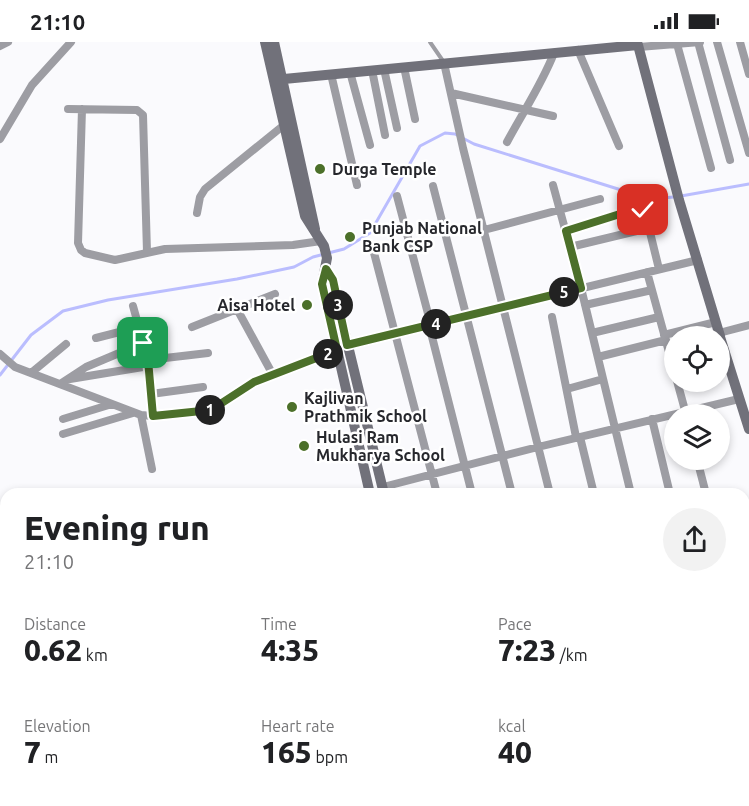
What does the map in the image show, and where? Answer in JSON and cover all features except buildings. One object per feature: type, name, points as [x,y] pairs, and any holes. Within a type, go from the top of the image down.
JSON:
[{"type":"main road","points":[[265,42],[305,216],[320,241]]},
{"type":"main road","points":[[274,42],[320,241],[333,280],[342,347],[369,488]]},
{"type":"main road","points":[[284,78],[444,63],[559,49],[579,50],[638,45],[678,195],[717,326]]},
{"type":"main road","points":[[342,347],[382,488]]},
{"type":"main road","points":[[730,380],[740,399],[749,429]]},
{"type":"street","points":[[0,46],[8,42]]},
{"type":"street","points":[[0,140],[32,85],[71,42]]},
{"type":"street","points":[[638,45],[699,42],[730,160]]},
{"type":"street","points":[[717,42],[749,153]]},
{"type":"street","points":[[740,42],[749,74]]},
{"type":"street","points":[[677,44],[711,168]]},
{"type":"street","points":[[507,142],[529,110],[559,49]]},
{"type":"street","points":[[579,50],[619,146]]},
{"type":"street","points":[[444,63],[463,148],[548,488]]},
{"type":"street","points":[[404,67],[415,119]]},
{"type":"street","points":[[384,69],[397,128]]},
{"type":"street","points":[[372,70],[385,135]]},
{"type":"street","points":[[350,72],[370,145]]},
{"type":"street","points":[[331,74],[357,185]]},
{"type":"street","points":[[451,93],[553,116]]},
{"type":"street","points":[[68,109],[136,110],[143,115],[147,252]]},
{"type":"street","points":[[82,109],[79,247],[85,253],[109,260],[120,260],[165,249],[293,245],[320,241]]},
{"type":"street","points":[[197,213],[200,197],[205,189],[284,125]]},
{"type":"street","points":[[553,185],[581,288],[630,488]]},
{"type":"street","points":[[433,186],[510,488]]},
{"type":"street","points":[[397,196],[470,488]]},
{"type":"street","points":[[484,230],[600,199]]},
{"type":"street","points":[[566,231],[639,208],[645,212],[659,269]]},
{"type":"street","points":[[570,247],[649,228]]},
{"type":"street","points":[[373,249],[436,488]]},
{"type":"street","points":[[2,356],[15,367],[63,382],[138,414],[153,416],[211,410],[254,382],[342,347],[698,260]]},
{"type":"street","points":[[647,272],[664,334]]},
{"type":"street","points":[[585,305],[652,290]]},
{"type":"street","points":[[192,327],[275,294]]},
{"type":"street","points":[[133,306],[148,363],[153,416]]},
{"type":"street","points":[[237,309],[273,375]]},
{"type":"street","points":[[552,317],[578,437],[592,488]]},
{"type":"street","points":[[592,333],[659,317]]},
{"type":"street","points":[[730,329],[749,325]]},
{"type":"street","points":[[96,338],[139,327]]},
{"type":"street","points":[[598,357],[664,338]]},
{"type":"street","points":[[63,382],[86,366],[143,343]]},
{"type":"street","points":[[31,373],[66,344]]},
{"type":"street","points":[[63,382],[148,363],[208,353]]},
{"type":"street","points":[[567,389],[603,379]]},
{"type":"street","points":[[151,394],[203,387]]},
{"type":"street","points":[[721,404],[740,399]]},
{"type":"street","points":[[63,418],[112,404]]},
{"type":"street","points":[[63,434],[138,414]]},
{"type":"street","points":[[138,414],[152,469]]},
{"type":"street","points":[[389,488],[432,474],[664,417]]},
{"type":"street","points":[[652,419],[669,488]]},
{"type":"street","points":[[700,470],[704,488]]},
{"type":"lane","points":[[430,42],[444,63]]},
{"type":"waterway","points":[[0,375],[31,335],[63,311],[108,300],[237,279],[294,267],[313,257],[344,249],[370,233],[420,146],[445,133],[455,134],[474,144],[650,199],[674,197]]},
{"type":"waterway","points":[[681,196],[749,184]]},
{"type":"place","name":"Durga Temple","points":[[320,169]]},
{"type":"place","name":"Punjab National Bank CSP","points":[[350,237]]},
{"type":"place","name":"Aisa Hotel","points":[[307,305]]},
{"type":"place","name":"Kajlivan Prathmik School","points":[[292,407]]},
{"type":"place","name":"Hulasi Ram Mukharya School","points":[[304,446]]},
{"type":"route","points":[[143,343],[148,360],[153,416],[211,410],[254,382],[337,350],[322,284],[326,269],[332,276],[347,345],[581,288],[566,231],[639,208],[643,210]]}]
